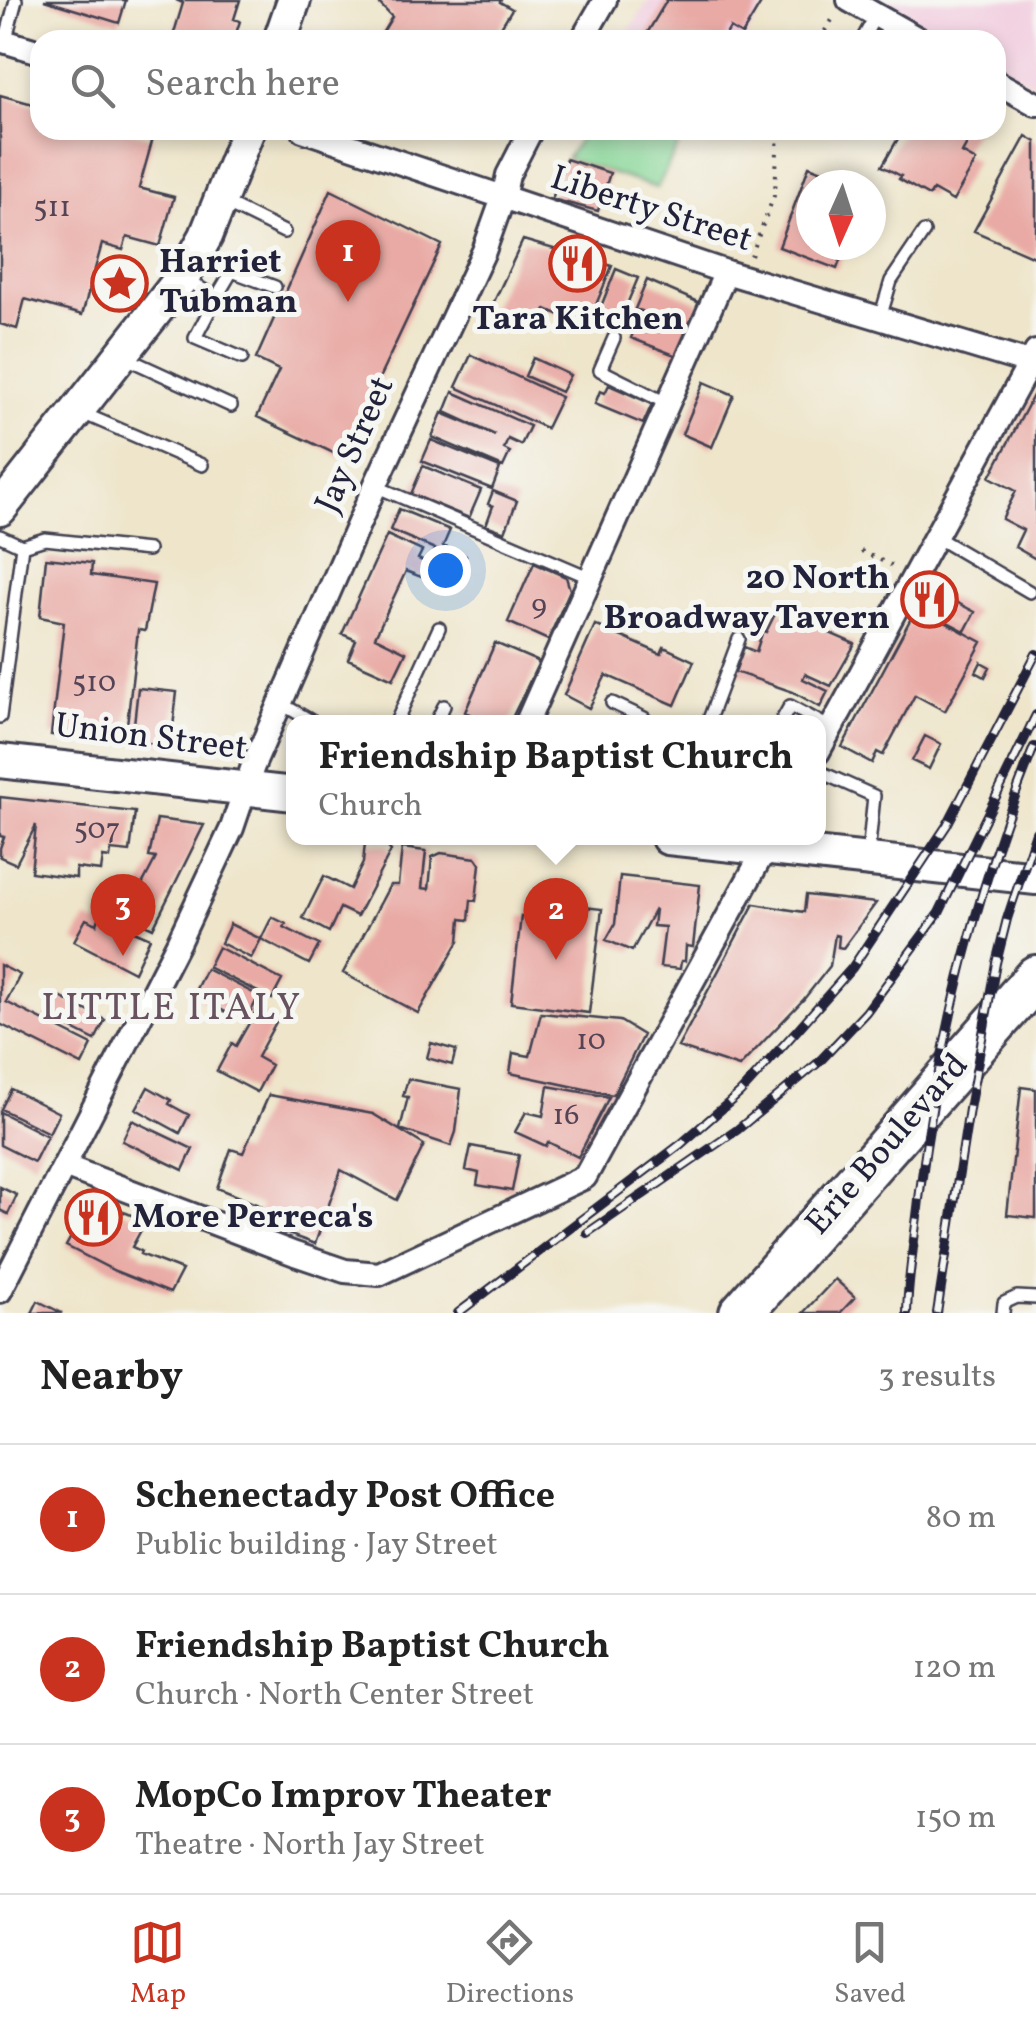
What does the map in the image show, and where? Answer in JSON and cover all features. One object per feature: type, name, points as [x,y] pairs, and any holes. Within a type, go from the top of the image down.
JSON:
[{"type":"highway","name":"Erie Boulevard","points":[[741,1313],[1036,977]]},
{"type":"main road","points":[[284,30],[294,0]]},
{"type":"main road","points":[[0,509],[182,277],[206,236],[244,140]]},
{"type":"main road","name":"Union Street","points":[[0,760],[286,793]]},
{"type":"main road","points":[[780,845],[1036,878]]},
{"type":"street","points":[[588,30],[605,0]]},
{"type":"street","points":[[857,6],[901,30]]},
{"type":"street","points":[[2,41],[30,49]]},
{"type":"street","points":[[1006,88],[1036,104]]},
{"type":"street","name":"Liberty Street","points":[[333,140],[726,272],[1034,360]]},
{"type":"street","name":"Jay Street","points":[[0,1290],[178,944],[232,828],[280,703],[484,251],[525,140]]},
{"type":"street","points":[[530,715],[726,272]]},
{"type":"street","points":[[826,738],[1034,360]]},
{"type":"street","points":[[64,1166],[295,1254],[345,1271],[379,1274],[585,1177],[767,845]]},
{"type":"lane","points":[[2,41],[16,0]]},
{"type":"lane","points":[[220,202],[284,232]]},
{"type":"lane","points":[[880,318],[892,281],[924,232]]},
{"type":"lane","points":[[242,358],[195,338],[232,271],[274,287]]},
{"type":"lane","points":[[182,277],[216,298]]},
{"type":"lane","points":[[614,338],[600,370],[668,404]]},
{"type":"lane","points":[[122,356],[231,406]]},
{"type":"lane","points":[[77,412],[202,466]]},
{"type":"lane","points":[[375,486],[591,578]]},
{"type":"lane","points":[[0,536],[22,546],[45,539],[148,550]]},
{"type":"lane","points":[[936,536],[1030,592]]},
{"type":"lane","points":[[0,717],[22,546]]},
{"type":"lane","points":[[399,715],[439,628]]},
{"type":"lane","points":[[711,715],[738,639]]},
{"type":"lane","points":[[280,703],[301,715]]},
{"type":"lane","points":[[612,704],[637,715]]},
{"type":"lane","points":[[440,715],[444,706]]},
{"type":"lane","points":[[785,715],[790,706],[807,715]]},
{"type":"lane","points":[[826,725],[832,728]]},
{"type":"lane","points":[[826,775],[874,796],[867,859]]},
{"type":"lane","points":[[1003,1313],[1004,1304],[1018,1296],[1036,1298]]},
{"type":"path","points":[[830,30],[857,6]]},
{"type":"path","points":[[748,262],[775,192],[778,140]]},
{"type":"path","points":[[862,550],[901,570]]},
{"type":"shaded area","points":[[649,0],[768,0],[750,30],[630,30]]},
{"type":"shaded area","points":[[862,0],[1036,0],[1036,85],[1006,70],[1006,30],[922,30]]},
{"type":"green space","points":[[579,140],[681,140],[657,188],[566,159]]},
{"type":"building","points":[[44,0],[126,0],[119,23]]},
{"type":"building","points":[[176,0],[240,0],[234,19],[240,21],[237,30],[175,30],[183,3]]},
{"type":"building","points":[[376,0],[501,0],[512,9],[499,30],[384,30],[392,17]]},
{"type":"building","points":[[667,0],[763,0],[745,30],[649,30]]},
{"type":"building","points":[[0,95],[30,103],[30,140],[152,140],[139,188],[174,197],[160,246],[127,237],[123,250],[102,244],[82,315],[25,299],[17,329],[0,324]]},
{"type":"building","points":[[1026,136],[1036,142],[1036,258],[974,231]]},
{"type":"building","points":[[897,140],[969,140],[962,153],[976,161],[953,201],[933,190],[929,196],[882,166]]},
{"type":"building","points":[[566,159],[610,173],[598,211],[552,199]]},
{"type":"building","points":[[331,190],[442,245],[342,457],[257,417],[279,370],[256,359]]},
{"type":"building","points":[[796,201],[796,253],[779,247]]},
{"type":"building","points":[[523,240],[612,266],[593,312],[573,304],[567,318],[546,309],[538,329],[491,308]]},
{"type":"building","points":[[813,260],[840,260],[837,269]]},
{"type":"building","points":[[616,269],[638,278],[617,328],[596,319]]},
{"type":"building","points":[[647,280],[700,303],[677,356],[631,338],[642,311],[635,309]]},
{"type":"building","points":[[471,355],[561,397],[546,428],[456,387]]},
{"type":"building","points":[[533,358],[570,375],[561,392],[525,376]]},
{"type":"building","points":[[704,382],[734,395],[712,447],[682,434]]},
{"type":"building","points":[[609,385],[652,404],[643,424],[595,404],[600,391],[605,393]]},
{"type":"building","points":[[1036,390],[1036,559],[1015,547],[1023,530],[1002,519],[1016,491],[990,477]]},
{"type":"building","points":[[453,392],[530,426],[521,445],[508,439],[504,449],[510,452],[503,467],[432,437],[442,413],[495,435],[445,412]]},
{"type":"building","points":[[431,440],[500,468],[492,489],[422,461]]},
{"type":"building","points":[[423,466],[481,490],[469,518],[411,494]]},
{"type":"building","points":[[493,491],[517,501],[505,532],[486,525],[493,506],[488,504]]},
{"type":"building","points":[[399,509],[450,530],[443,546],[466,556],[460,571],[431,558],[435,549],[390,530]]},
{"type":"building","points":[[387,535],[422,551],[418,559],[427,563],[421,577],[406,571],[375,637],[406,652],[393,679],[348,659],[356,640],[342,634]]},
{"type":"building","points":[[46,558],[92,563],[91,575],[154,584],[145,631],[138,630],[125,742],[51,735],[64,622],[40,617]]},
{"type":"building","points":[[534,563],[566,577],[570,590],[548,640],[508,622]]},
{"type":"building","points":[[929,588],[975,612],[965,631],[919,607]]},
{"type":"building","points":[[917,607],[982,642],[945,711],[915,695],[883,755],[877,752],[872,763],[842,747]]},
{"type":"building","points":[[777,610],[855,644],[831,686],[805,674],[803,679],[828,691],[820,707],[793,692],[735,672],[744,647],[756,652],[763,630],[766,632]]},
{"type":"building","points":[[595,625],[661,654],[664,647],[694,661],[675,705],[606,675],[589,708],[564,695]]},
{"type":"building","points":[[495,643],[539,662],[513,715],[465,712]]},
{"type":"building","points":[[981,662],[990,667],[985,677],[976,672]]},
{"type":"building","points":[[138,688],[177,692],[171,745],[132,742]]},
{"type":"building","points":[[925,736],[941,744],[929,769],[912,761]]},
{"type":"building","points":[[0,797],[135,812],[130,852],[111,850],[110,858],[103,857],[101,871],[76,868],[76,878],[31,872],[36,825],[16,864],[0,857],[4,837],[0,836]]},
{"type":"building","points":[[157,819],[204,825],[153,928],[126,915],[156,858],[149,857]]},
{"type":"building","points":[[365,845],[386,845],[391,851],[357,916],[340,908],[329,932],[303,918],[324,876],[350,889],[363,863]]},
{"type":"building","points":[[402,848],[426,851],[422,888],[429,889],[432,857],[441,853],[476,858],[480,864],[476,901],[471,900],[469,920],[461,919],[459,941],[418,1013],[343,973],[390,885],[398,885]]},
{"type":"building","points":[[620,876],[700,885],[693,947],[686,946],[680,969],[660,967],[665,927],[653,926],[655,909],[632,951],[606,940],[615,924]]},
{"type":"building","points":[[806,895],[876,903],[843,948],[838,947],[839,936],[835,935],[830,966],[739,1067],[678,1047],[754,904],[804,912]]},
{"type":"building","points":[[532,901],[602,909],[589,1013],[511,1003],[521,916],[530,917]]},
{"type":"building","points":[[100,916],[150,938],[134,972],[74,941],[86,919],[97,924]]},
{"type":"building","points":[[272,917],[319,945],[309,964],[261,939]]},
{"type":"building","points":[[230,924],[261,939],[251,958],[221,943]]},
{"type":"building","points":[[218,947],[282,980],[272,999],[208,967]]},
{"type":"building","points":[[0,965],[20,975],[6,1002],[92,1045],[82,1065],[0,1024]]},
{"type":"building","points":[[206,969],[259,996],[245,1022],[193,995]]},
{"type":"building","points":[[58,996],[105,1020],[95,1040],[47,1016]]},
{"type":"building","points":[[256,1011],[276,1022],[257,1057],[271,1065],[257,1092],[217,1071]]},
{"type":"building","points":[[541,1013],[620,1021],[643,1035],[613,1095],[510,1073],[513,1053],[530,1056]]},
{"type":"building","points":[[431,1043],[456,1050],[452,1065],[427,1058]]},
{"type":"building","points":[[408,1079],[461,1089],[451,1146],[400,1129]]},
{"type":"building","points":[[548,1086],[609,1097],[578,1157],[515,1132],[526,1112],[543,1116]]},
{"type":"building","points":[[148,1087],[189,1115],[180,1133],[136,1109]]},
{"type":"building","points":[[1021,1087],[1036,1089],[1036,1218],[1007,1215]]},
{"type":"building","points":[[11,1089],[59,1113],[49,1133],[1,1109]]},
{"type":"building","points":[[269,1095],[373,1114],[424,1145],[397,1200],[341,1170],[315,1244],[255,1222],[261,1206],[217,1188],[231,1149],[243,1153]]},
{"type":"building","points":[[0,1112],[47,1136],[34,1162],[0,1145]]},
{"type":"building","points":[[132,1120],[193,1149],[183,1170],[122,1141]]},
{"type":"building","points":[[471,1146],[519,1155],[512,1191],[477,1185],[479,1173],[466,1170]]},
{"type":"building","points":[[0,1187],[17,1195],[8,1214],[0,1210]]},
{"type":"building","points":[[92,1199],[146,1221],[132,1247],[140,1254],[182,1270],[170,1293],[66,1246]]},
{"type":"building","points":[[835,1279],[855,1297],[840,1313],[803,1313]]},
{"type":"building","points":[[38,1301],[62,1313],[32,1313]]},
{"type":"railway","points":[[458,1313],[681,1144],[740,1093],[852,968],[947,825],[1036,654]]},
{"type":"railway","points":[[587,1233],[737,1130],[819,1062],[866,1012],[939,913],[1036,715]]},
{"type":"railway","points":[[907,1313],[927,1141],[948,1026],[994,857],[1034,747]]},
{"type":"railway","points":[[937,1313],[996,963],[1036,832]]},
{"type":"place","name":"Tara Kitchen","points":[[578,264]]},
{"type":"place","name":"Harriet Tubman","points":[[120,283]]},
{"type":"place","name":"Schenectady Post Office","points":[[348,302]]},
{"type":"place","name":"20 North Broadway Tavern","points":[[929,599]]},
{"type":"place","name":"MopCo Improv Theater","points":[[123,956]]},
{"type":"place","name":"Friendship Baptist Church","points":[[556,960]]},
{"type":"place","name":"More Perreca's","points":[[93,1218]]},
{"type":"district","name":"LITTLE ITALY","points":[[172,1009]]}]
